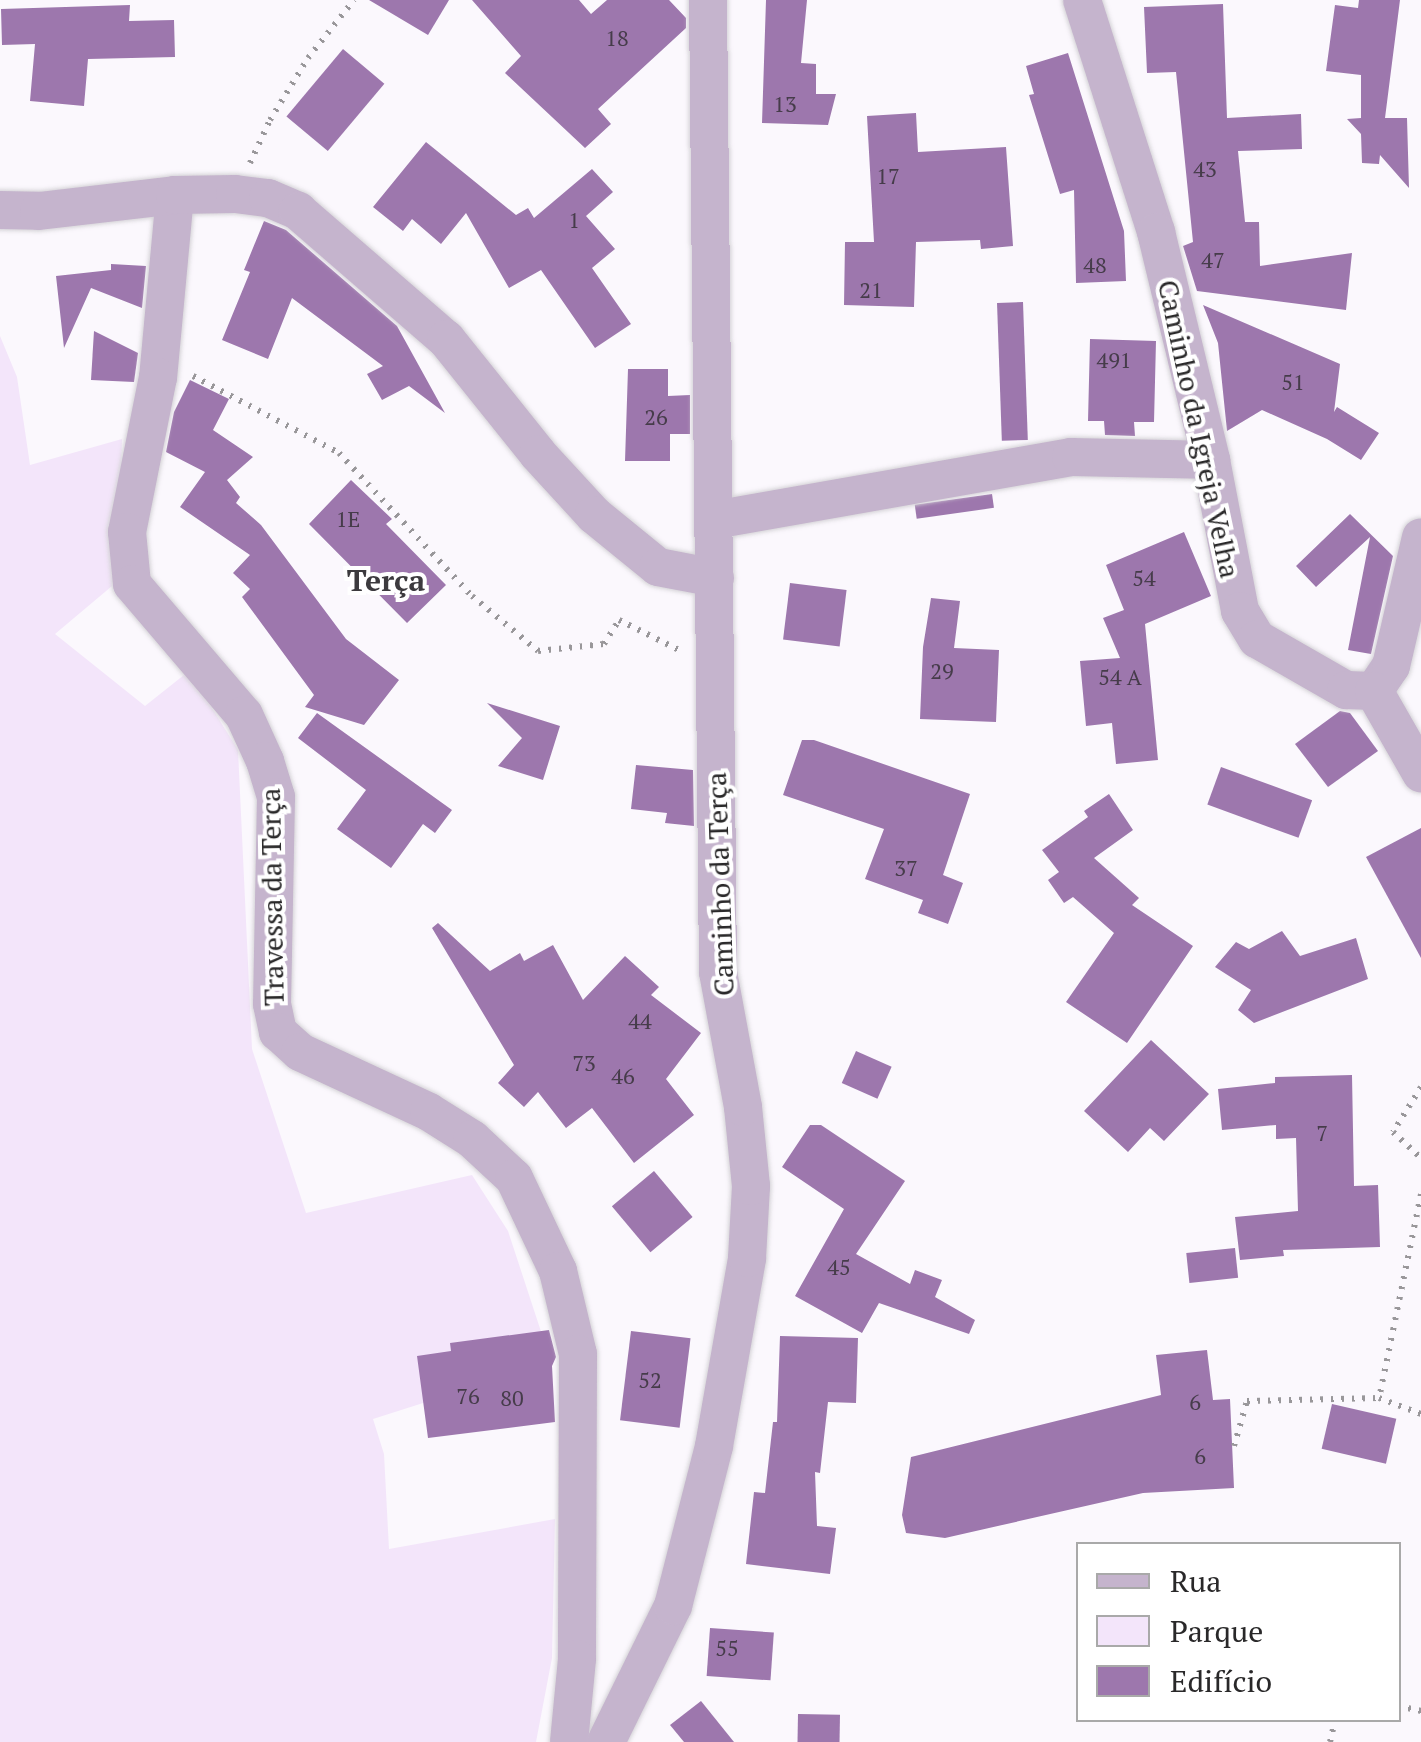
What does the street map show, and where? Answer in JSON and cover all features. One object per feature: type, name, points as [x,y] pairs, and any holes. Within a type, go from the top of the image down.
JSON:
[{"type":"street","name":"Caminho da Terça","points":[[606,1742],[673,1606],[714,1446],[746,1258],[751,1186],[745,1127],[718,972],[708,0]]},
{"type":"street","name":"Caminho da Igreja Velha","points":[[1082,0],[1156,232],[1211,460],[1229,573],[1240,611],[1257,638],[1346,690],[1374,690]]},
{"type":"street","points":[[0,210],[38,211],[174,196],[236,194],[268,198],[298,211],[446,338],[538,454],[607,526],[658,567],[715,578]]},
{"type":"street","name":"Travessa da Terça","points":[[174,196],[160,358],[126,532],[132,584],[244,715],[266,761],[276,797],[272,1004],[278,1032],[300,1052],[429,1112],[472,1139],[514,1178],[558,1271],[578,1354],[577,1659],[568,1742]]},
{"type":"street","points":[[714,520],[1072,457],[1211,460]]},
{"type":"street","points":[[1421,537],[1391,666],[1374,690],[1421,773]]},
{"type":"path","points":[[236,194],[270,120],[308,58],[354,0]]},
{"type":"path","points":[[160,358],[339,452],[472,596],[538,651],[604,644],[619,620],[716,668]]},
{"type":"path","points":[[1421,1087],[1393,1132],[1421,1158]]},
{"type":"path","points":[[1379,1398],[1421,1194]]},
{"type":"path","points":[[1234,1446],[1247,1401],[1379,1398],[1421,1414]]},
{"type":"green space","points":[[0,336],[17,377],[30,465],[122,439],[118,581],[55,634],[145,706],[189,671],[238,750],[252,1049],[306,1213],[472,1175],[508,1231],[551,1362],[373,1419],[384,1454],[389,1549],[555,1519],[552,1658],[536,1742],[0,1742]]},
{"type":"building","points":[[369,0],[449,0],[428,35]]},
{"type":"building","points":[[472,0],[579,0],[591,14],[607,0],[669,0],[686,18],[686,28],[598,109],[611,124],[585,148],[505,73],[521,56]]},
{"type":"building","points":[[766,0],[807,0],[801,63],[816,64],[816,94],[836,94],[828,125],[762,123]]},
{"type":"building","points":[[1359,0],[1400,0],[1385,118],[1407,118],[1409,188],[1380,155],[1379,164],[1362,163],[1361,134],[1347,119],[1361,118],[1361,75],[1326,71],[1335,5],[1358,8]]},
{"type":"building","points":[[1223,4],[1227,118],[1301,114],[1302,149],[1238,151],[1245,222],[1259,222],[1260,266],[1352,253],[1346,310],[1197,291],[1183,246],[1193,242],[1176,72],[1147,73],[1144,7]]},
{"type":"building","points":[[130,5],[129,21],[174,20],[175,57],[88,59],[84,106],[30,101],[35,44],[2,45],[1,9]]},
{"type":"building","points":[[343,49],[384,84],[328,151],[286,116]]},
{"type":"building","points":[[1068,53],[1124,231],[1126,281],[1076,283],[1074,190],[1060,194],[1029,95],[1034,94],[1026,66]]},
{"type":"building","points":[[916,113],[918,152],[1006,147],[1013,246],[981,249],[980,240],[916,242],[914,307],[844,305],[845,242],[874,242],[867,116]]},
{"type":"building","points":[[426,142],[516,215],[528,208],[534,218],[592,169],[613,192],[586,216],[615,249],[592,268],[631,324],[595,348],[541,270],[509,288],[466,213],[441,244],[412,219],[403,231],[373,207]]},
{"type":"building","points":[[264,221],[286,230],[397,326],[445,413],[409,386],[382,400],[367,374],[383,366],[292,298],[268,359],[222,340],[250,272],[244,270]]},
{"type":"building","points":[[111,264],[146,266],[142,308],[91,288],[64,348],[56,276],[111,270]]},
{"type":"building","points":[[1023,302],[1028,440],[1002,441],[997,303]]},
{"type":"building","points":[[1203,305],[1340,364],[1334,412],[1337,407],[1379,433],[1361,460],[1327,439],[1262,410],[1227,431],[1218,343]]},
{"type":"building","points":[[94,331],[138,353],[134,382],[91,380]]},
{"type":"building","points":[[1090,339],[1156,341],[1154,422],[1134,422],[1135,436],[1105,435],[1104,421],[1088,421]]},
{"type":"building","points":[[628,369],[668,369],[668,396],[690,395],[690,434],[670,434],[670,461],[625,461]]},
{"type":"building","points":[[190,380],[229,399],[213,430],[253,457],[227,480],[240,497],[236,503],[261,525],[346,639],[399,680],[364,725],[305,707],[314,695],[242,597],[250,589],[233,573],[250,555],[180,507],[205,472],[166,452],[174,412]]},
{"type":"building","points":[[351,480],[392,519],[386,524],[446,585],[407,623],[309,524]]},
{"type":"building","points":[[992,494],[994,508],[917,519],[915,505]]},
{"type":"building","points":[[1350,514],[1393,556],[1371,654],[1348,650],[1370,537],[1316,587],[1296,566]]},
{"type":"building","points":[[1184,532],[1211,596],[1145,624],[1158,760],[1116,764],[1112,723],[1086,726],[1080,661],[1120,658],[1103,618],[1124,610],[1106,565]]},
{"type":"building","points":[[790,583],[847,590],[840,647],[783,640]]},
{"type":"building","points":[[931,598],[960,601],[954,648],[999,650],[996,722],[920,719],[923,647]]},
{"type":"building","points":[[487,703],[560,726],[543,780],[498,766],[522,738]]},
{"type":"building","points":[[1340,711],[1350,713],[1378,751],[1328,787],[1295,744]]},
{"type":"building","points":[[317,713],[452,810],[435,833],[423,824],[391,868],[337,829],[366,790],[298,738]]},
{"type":"building","points":[[802,740],[814,740],[970,794],[943,875],[963,883],[948,924],[918,913],[923,900],[865,879],[884,829],[783,795]]},
{"type":"building","points":[[636,765],[693,770],[694,826],[665,823],[667,813],[631,809]]},
{"type":"building","points":[[1221,767],[1312,800],[1298,838],[1207,805]]},
{"type":"building","points":[[1109,794],[1133,830],[1094,858],[1139,898],[1132,905],[1193,946],[1127,1043],[1066,1002],[1114,933],[1073,897],[1064,903],[1048,880],[1059,872],[1042,850],[1088,817],[1084,811]]},
{"type":"building","points":[[1421,828],[1421,958],[1366,857]]},
{"type":"building","points":[[438,923],[490,971],[520,953],[524,961],[553,945],[583,1000],[625,956],[659,987],[651,995],[701,1033],[666,1079],[694,1115],[634,1163],[592,1108],[566,1128],[538,1092],[524,1107],[498,1083],[514,1065],[432,928]]},
{"type":"building","points":[[1282,931],[1300,956],[1356,938],[1368,979],[1254,1023],[1238,1010],[1251,990],[1215,967],[1236,942],[1249,949]]},
{"type":"building","points":[[1151,1040],[1209,1094],[1164,1141],[1150,1128],[1128,1152],[1084,1111]]},
{"type":"building","points":[[856,1051],[892,1067],[877,1099],[842,1083]]},
{"type":"building","points":[[1352,1075],[1354,1186],[1378,1185],[1380,1247],[1283,1250],[1284,1256],[1240,1260],[1235,1217],[1298,1211],[1296,1138],[1276,1139],[1276,1125],[1222,1130],[1218,1089],[1275,1083],[1275,1077]]},
{"type":"building","points":[[810,1125],[821,1125],[905,1181],[856,1254],[910,1284],[915,1270],[942,1280],[935,1297],[975,1320],[969,1334],[879,1303],[862,1333],[795,1296],[844,1209],[782,1167]]},
{"type":"building","points":[[654,1171],[693,1217],[650,1252],[612,1206]]},
{"type":"building","points":[[1235,1248],[1238,1278],[1189,1283],[1186,1253]]},
{"type":"building","points":[[549,1330],[556,1357],[552,1366],[555,1422],[428,1438],[417,1356],[451,1351],[450,1343]]},
{"type":"building","points":[[631,1331],[691,1338],[680,1428],[620,1420]]},
{"type":"building","points":[[780,1336],[858,1338],[856,1403],[828,1402],[820,1473],[815,1472],[817,1526],[836,1528],[830,1574],[746,1564],[754,1492],[765,1493],[773,1422],[777,1422]]},
{"type":"building","points":[[1207,1350],[1213,1400],[1230,1399],[1234,1488],[1143,1493],[945,1538],[906,1533],[902,1515],[911,1457],[1161,1395],[1156,1355]]},
{"type":"building","points":[[1332,1404],[1396,1419],[1386,1464],[1322,1449]]},
{"type":"building","points":[[710,1628],[774,1632],[770,1680],[707,1676]]},
{"type":"building","points":[[701,1701],[734,1742],[684,1742],[670,1725]]},
{"type":"building","points":[[798,1714],[840,1715],[840,1742],[798,1742]]},
{"type":"district","name":"Terça","points":[[386,580]]}]
